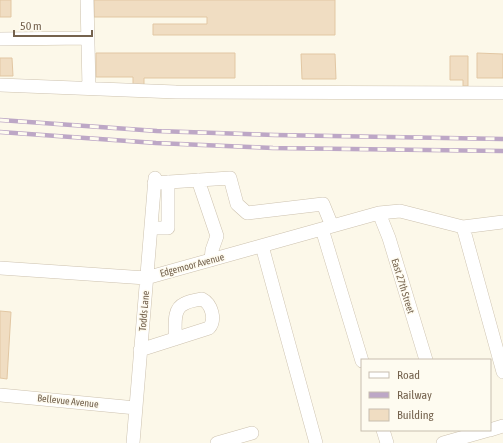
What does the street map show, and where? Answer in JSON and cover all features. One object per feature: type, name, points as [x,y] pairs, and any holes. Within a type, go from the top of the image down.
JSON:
[{"type":"street","points":[[87,0],[89,88]]},
{"type":"street","points":[[0,39],[88,38]]},
{"type":"street","points":[[0,85],[176,92],[503,93]]},
{"type":"street","points":[[150,228],[168,228],[168,182],[230,178],[237,204],[247,213],[323,204],[327,228],[361,359]]},
{"type":"street","points":[[198,180],[217,236],[212,250],[212,260]]},
{"type":"street","name":"Todds Lane","points":[[133,443],[155,181],[168,182]]},
{"type":"street","name":"Edgemoor Avenue","points":[[0,268],[146,278],[379,213],[400,211],[463,227]]},
{"type":"street","name":"East 27th Street","points":[[379,213],[389,238],[426,359]]},
{"type":"street","points":[[503,222],[463,227],[503,372]]},
{"type":"street","points":[[262,246],[316,443]]},
{"type":"street","points":[[140,350],[175,339]]},
{"type":"street","name":"Bellevue Avenue","points":[[0,395],[136,408]]},
{"type":"street","points":[[491,430],[503,426]]},
{"type":"street","points":[[383,431],[387,443]]},
{"type":"street","points":[[448,439],[485,431]]},
{"type":"street","points":[[217,443],[252,433]]},
{"type":"building","points":[[0,0],[11,0],[11,17],[0,17]]},
{"type":"building","points":[[94,0],[335,0],[335,35],[153,35],[153,24],[207,24],[207,17],[94,17]]},
{"type":"building","points":[[96,53],[235,53],[235,78],[144,78],[144,85],[133,85],[133,77],[96,77]]},
{"type":"building","points":[[477,53],[503,54],[503,78],[477,78]]},
{"type":"building","points":[[301,54],[335,54],[336,79],[302,79]]},
{"type":"building","points":[[450,56],[468,56],[468,86],[463,86],[463,80],[450,80]]},
{"type":"building","points":[[0,58],[12,58],[13,76],[0,76]]},
{"type":"building","points":[[0,311],[11,312],[7,379],[0,378]]},
{"type":"railway","points":[[0,120],[157,131],[275,135],[503,139]]},
{"type":"railway","points":[[0,132],[156,143],[273,148],[503,151]]}]
